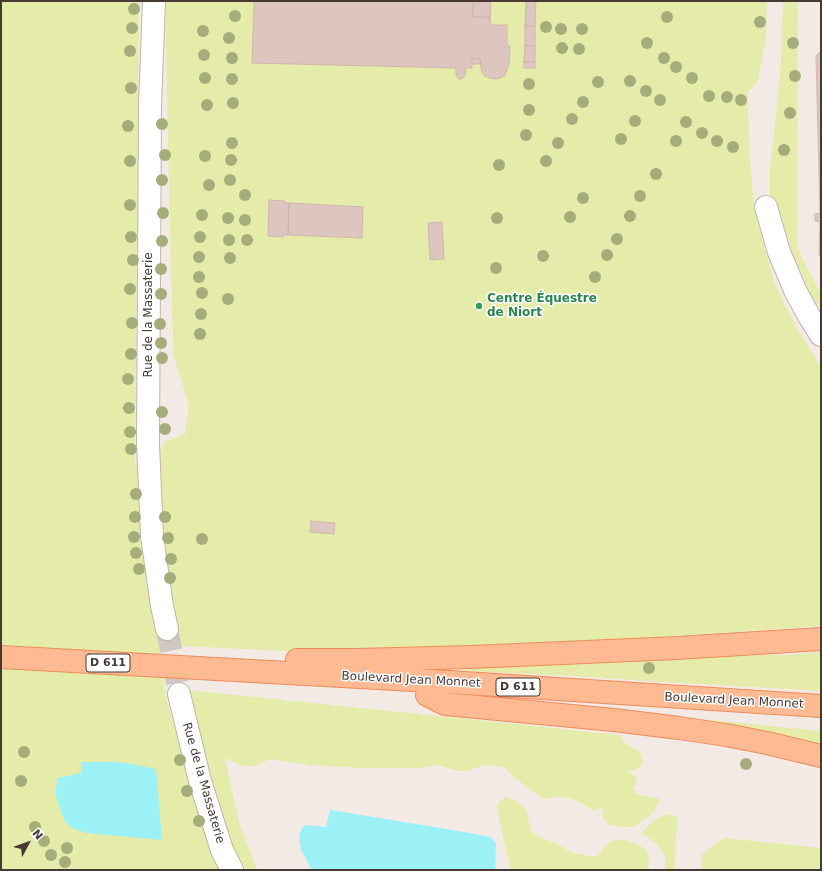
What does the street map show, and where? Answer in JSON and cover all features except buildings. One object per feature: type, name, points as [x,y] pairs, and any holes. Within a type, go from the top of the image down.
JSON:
[{"type":"main road","points":[[216,668],[240,660],[358,660],[471,657],[821,639]]},
{"type":"main road","name":"Boulevard Jean Monnet","points":[[1,657],[216,668],[821,706]]},
{"type":"main road","name":"Boulevard Jean Monnet","points":[[1,668],[427,695],[821,717]]},
{"type":"main road","points":[[427,695],[445,704],[614,720],[678,728],[767,743],[821,756]]},
{"type":"street","name":"Rue de la Massaterie","points":[[154,1],[150,106],[148,444],[152,536],[162,606],[167,629]]},
{"type":"street","points":[[766,207],[779,252],[795,290],[808,316],[821,335]]},
{"type":"street","name":"Rue de la Massaterie","points":[[179,694],[200,781],[222,850],[232,870]]},
{"type":"green space","name":"Centre Équestre de Niort","points":[[1,1],[139,1],[135,465],[154,459],[165,442],[185,433],[189,406],[173,354],[165,1],[767,1],[766,38],[758,81],[748,92],[749,148],[754,209],[775,285],[796,327],[821,367],[821,626],[453,651],[286,651],[180,646],[173,608],[156,618],[166,698],[218,870],[1,870]]},
{"type":"green space","points":[[783,1],[798,1],[797,248],[821,294],[821,310],[810,293],[792,251],[777,207],[772,206],[770,195],[770,167],[780,71]]},
{"type":"green space","points":[[821,652],[821,691],[464,671],[483,664],[727,653],[788,655]]},
{"type":"green space","points":[[187,690],[621,735],[622,741],[640,752],[643,764],[635,770],[628,771],[636,777],[637,783],[633,787],[637,794],[660,799],[654,812],[634,827],[620,827],[609,825],[603,818],[602,807],[594,811],[581,803],[568,798],[557,797],[543,799],[515,778],[504,767],[485,765],[467,771],[457,771],[438,765],[419,768],[359,768],[309,765],[270,759],[255,766],[242,766],[225,758],[239,822],[257,870],[238,870],[221,830]]},
{"type":"green space","points":[[680,716],[821,731],[821,747],[679,721]]},
{"type":"green space","points":[[505,797],[517,801],[526,810],[531,831],[540,837],[573,853],[596,857],[611,841],[624,840],[639,845],[647,851],[649,862],[648,870],[511,870],[500,824],[497,804]]},
{"type":"green space","points":[[666,814],[678,817],[675,870],[665,870],[665,856],[657,844],[641,833],[653,821]]},
{"type":"green space","points":[[725,838],[821,848],[821,870],[701,870],[701,856],[713,845]]},
{"type":"water","points":[[81,762],[120,762],[156,769],[162,840],[86,833],[72,828],[64,820],[55,793],[58,778],[81,773]]},
{"type":"water","points":[[330,810],[491,837],[496,843],[495,870],[312,870],[301,850],[299,836],[305,825],[326,827]]},
{"type":"tunnel","points":[[167,629],[179,694]]},
{"type":"place","name":"Centre Équestre de Niort","points":[[479,306]]}]
